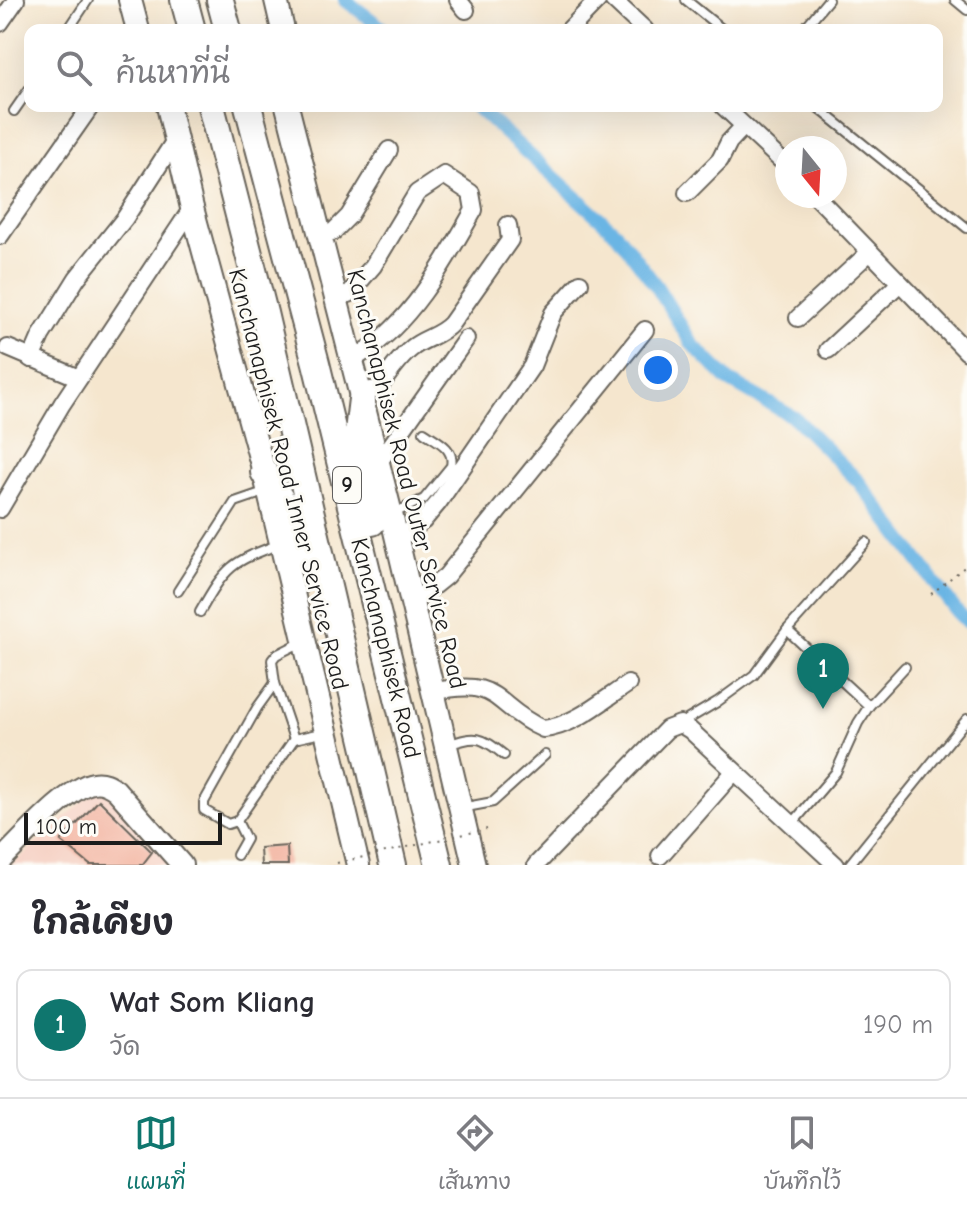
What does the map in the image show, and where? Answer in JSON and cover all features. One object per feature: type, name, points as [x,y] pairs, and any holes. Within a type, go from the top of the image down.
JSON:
[{"type":"highway","points":[[184,0],[190,24]]},
{"type":"highway","points":[[220,0],[226,24]]},
{"type":"highway","name":"Kanchanaphisek Road","points":[[213,112],[264,313],[393,865]]},
{"type":"highway","name":"Kanchanaphisek Road","points":[[250,112],[373,591],[439,865]]},
{"type":"highway","points":[[359,381],[358,432],[373,528],[373,591]]},
{"type":"highway","points":[[266,481],[281,500],[337,631]]},
{"type":"main road","points":[[130,0],[136,24]]},
{"type":"main road","points":[[144,0],[150,24]]},
{"type":"main road","points":[[261,0],[267,24]]},
{"type":"main road","points":[[276,0],[282,24]]},
{"type":"main road","points":[[162,112],[184,177]]},
{"type":"main road","name":"Kanchanaphisek Road Inner Service Road","points":[[169,112],[305,640],[326,731],[347,864]]},
{"type":"main road","name":"Kanchanaphisek Road Outer Service Road","points":[[289,112],[359,381],[474,865]]},
{"type":"main road","points":[[303,112],[349,294],[359,381]]},
{"type":"street","points":[[0,23],[16,0]]},
{"type":"street","points":[[575,24],[598,0]]},
{"type":"street","points":[[613,0],[636,24]]},
{"type":"street","points":[[0,236],[87,112]]},
{"type":"street","points":[[729,112],[775,155]]},
{"type":"street","points":[[687,193],[720,160],[729,142],[744,126]]},
{"type":"street","points":[[31,359],[41,336],[77,278],[125,218],[172,145]]},
{"type":"street","points":[[333,232],[349,216],[389,150]]},
{"type":"street","points":[[349,294],[373,266],[417,193],[444,175],[471,193],[474,210],[420,296],[359,381],[378,389],[415,345],[442,333],[451,324],[510,240],[508,225]]},
{"type":"street","points":[[0,509],[79,378],[192,208]]},
{"type":"street","points":[[828,208],[967,352]]},
{"type":"street","points":[[798,318],[870,252]]},
{"type":"street","points":[[397,540],[423,521],[438,503],[532,366],[553,313],[580,283]]},
{"type":"street","points":[[828,350],[900,283]]},
{"type":"street","points":[[411,604],[446,576],[645,330]]},
{"type":"street","points":[[377,465],[466,339]]},
{"type":"street","points":[[8,348],[79,378]]},
{"type":"street","points":[[433,692],[462,686],[489,691],[543,729],[586,713],[628,684]]},
{"type":"street","points":[[536,865],[667,729],[680,724],[836,865]]},
{"type":"street","points":[[660,856],[734,772]]},
{"type":"street","points":[[0,861],[58,804],[80,787],[97,782],[116,790],[182,865]]},
{"type":"lane","points":[[72,24],[88,0]]},
{"type":"lane","points":[[686,0],[716,24]]},
{"type":"lane","points":[[808,24],[828,0]]},
{"type":"lane","points":[[955,0],[967,10]]},
{"type":"lane","points":[[14,111],[24,97]]},
{"type":"lane","points":[[823,112],[967,228]]},
{"type":"lane","points":[[391,514],[424,499],[451,466],[453,459],[450,450],[424,432]]},
{"type":"lane","points":[[178,591],[235,502],[266,481]]},
{"type":"lane","points":[[680,724],[754,675],[787,630],[866,542]]},
{"type":"lane","points":[[200,612],[225,572],[240,559],[281,544]]},
{"type":"lane","points":[[787,630],[869,706]]},
{"type":"lane","points":[[294,739],[271,667],[276,655],[305,640]]},
{"type":"lane","points":[[792,824],[836,772],[869,706],[905,667]]},
{"type":"lane","points":[[275,683],[257,708],[204,802],[206,812],[228,824],[237,821],[294,739],[326,731]]},
{"type":"lane","points":[[849,865],[967,719]]},
{"type":"lane","points":[[445,746],[467,738],[478,738],[504,755]]},
{"type":"lane","points":[[461,808],[493,802],[545,755]]},
{"type":"lane","points":[[237,821],[246,839],[237,855]]},
{"type":"path","points":[[931,594],[967,565]]},
{"type":"path","points":[[347,864],[487,829]]},
{"type":"shaded area","points":[[94,792],[108,793],[179,865],[11,865]]},
{"type":"building","points":[[99,800],[152,852],[142,865],[90,865],[61,841]]},
{"type":"building","points":[[287,846],[288,865],[261,865],[260,848]]},
{"type":"waterway","points":[[345,0],[377,24]]},
{"type":"waterway","points":[[482,112],[617,234],[657,287],[692,344],[728,380],[795,418],[859,482],[967,622]]},
{"type":"place","name":"Wat Som Kliang","points":[[823,709]]}]
